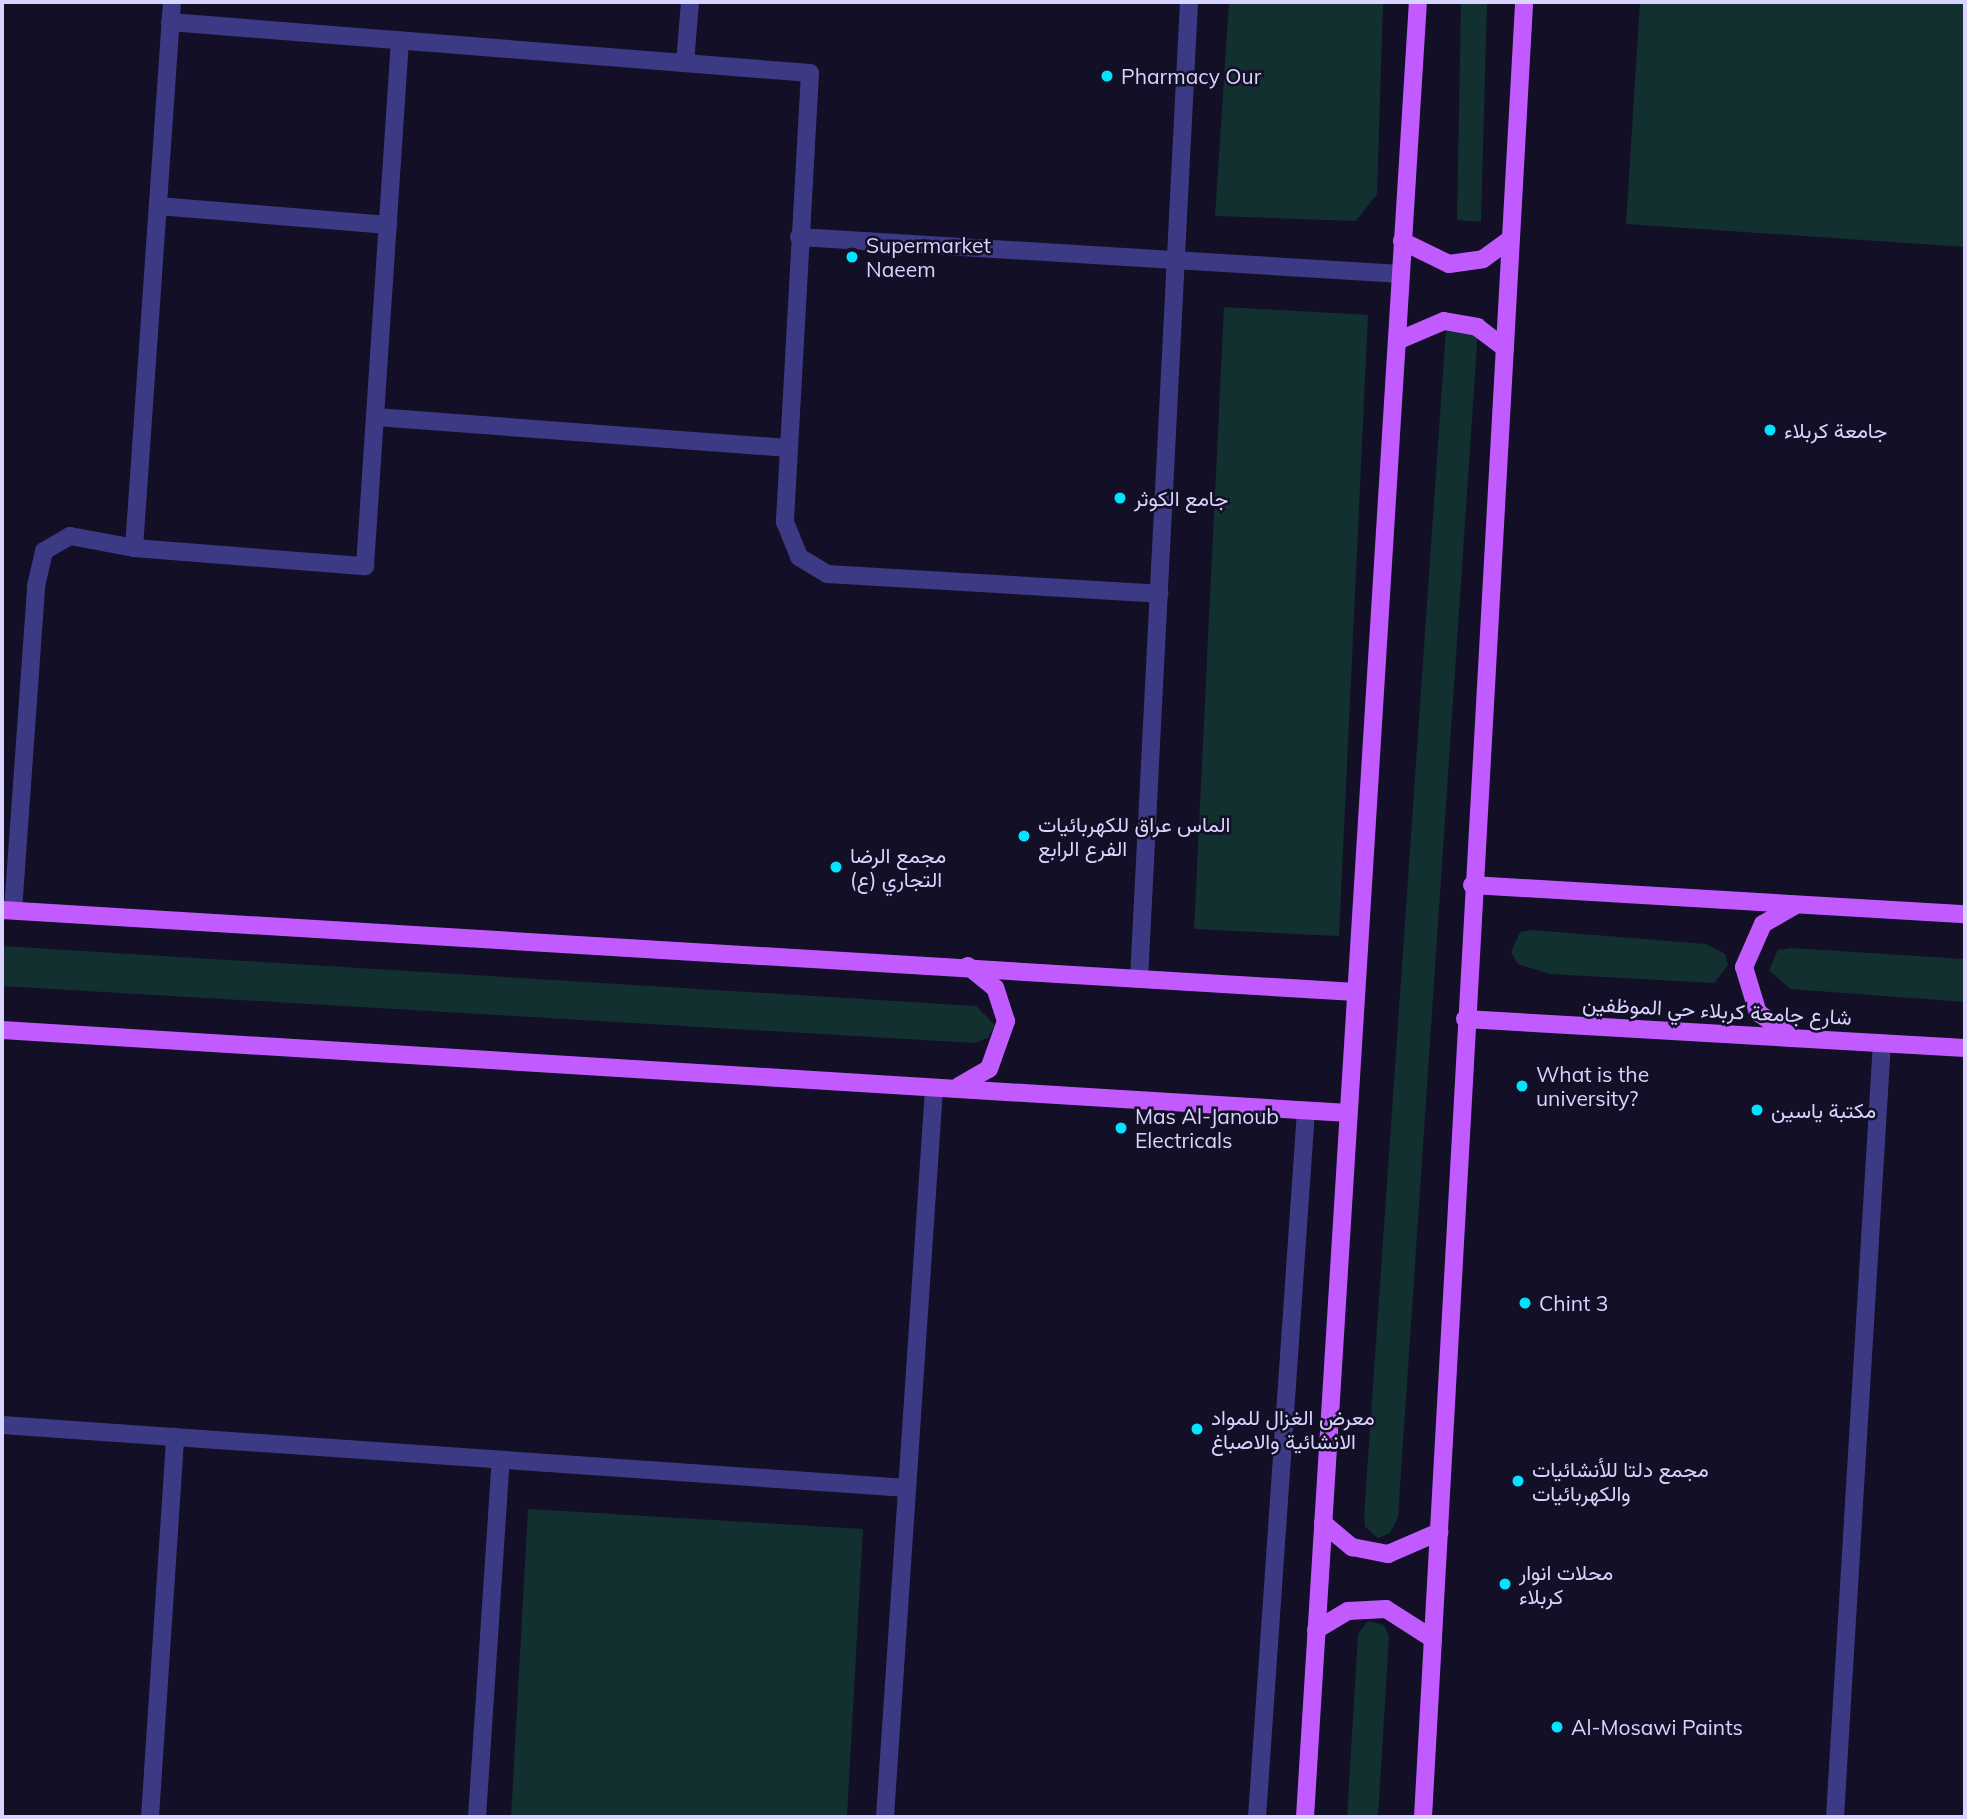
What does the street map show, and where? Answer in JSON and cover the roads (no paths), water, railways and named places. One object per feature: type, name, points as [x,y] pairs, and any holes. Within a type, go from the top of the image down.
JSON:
[{"type":"main road","points":[[1305,1817],[1418,2]]},
{"type":"main road","points":[[1423,1817],[1472,885],[1524,2]]},
{"type":"main road","points":[[1402,241],[1432,260],[1457,264],[1483,259],[1511,239]]},
{"type":"main road","points":[[1397,341],[1444,321],[1477,327],[1505,348]]},
{"type":"main road","points":[[1472,885],[1965,914]]},
{"type":"main road","points":[[1799,1037],[1758,1013],[1744,967],[1763,924],[1806,904]]},
{"type":"main road","points":[[7,910],[968,966],[1356,992]]},
{"type":"main road","points":[[959,1086],[989,1069],[1006,1030],[995,988],[968,966]]},
{"type":"main road","name":"شارع جامعة كربلاء حي الموظفين","points":[[1465,1019],[1965,1048]]},
{"type":"main road","points":[[2,1030],[934,1088],[959,1086],[1348,1113]]},
{"type":"main road","points":[[1323,1523],[1352,1546],[1388,1554],[1439,1532]]},
{"type":"main road","points":[[1316,1629],[1349,1611],[1386,1609],[1433,1639]]},
{"type":"street","points":[[134,548],[172,2]]},
{"type":"street","points":[[685,63],[690,2]]},
{"type":"street","points":[[1139,979],[1189,2]]},
{"type":"street","points":[[170,22],[810,73],[799,237],[786,522],[799,557],[827,575],[1158,594]]},
{"type":"street","points":[[7,910],[36,586],[44,551],[70,536],[134,548],[365,566],[400,40]]},
{"type":"street","points":[[158,206],[388,225]]},
{"type":"street","points":[[799,237],[1401,274]]},
{"type":"street","points":[[376,417],[789,448]]},
{"type":"street","points":[[1835,1817],[1882,1043]]},
{"type":"street","points":[[885,1817],[934,1088]]},
{"type":"street","points":[[1257,1817],[1306,1111]]},
{"type":"street","points":[[2,1425],[907,1488]]},
{"type":"street","points":[[150,1817],[175,1437]]},
{"type":"street","points":[[477,1817],[500,1460]]},
{"type":"place","name":"Pharmacy Our","points":[[1107,76]]},
{"type":"place","name":"Supermarket Naeem","points":[[852,257]]},
{"type":"place","name":"جامعة كربلاء","points":[[1770,430]]},
{"type":"place","name":"جامع الكوثر","points":[[1120,498]]},
{"type":"place","name":"الماس عراق للكهربائيات الفرع الرابع","points":[[1024,836]]},
{"type":"place","name":"مجمع الرضا (ع) التجاري","points":[[836,867]]},
{"type":"place","name":"What is the university?","points":[[1522,1086]]},
{"type":"place","name":"مكتبة ياسين","points":[[1757,1110]]},
{"type":"place","name":"Mas Al-Janoub Electricals","points":[[1121,1128]]},
{"type":"place","name":"Chint 3","points":[[1525,1303]]},
{"type":"place","name":"معرض الغزال للمواد الانشائية والاصباغ","points":[[1197,1429]]},
{"type":"place","name":"مجمع دلتا للأنشائيات والكهربائيات","points":[[1518,1481]]},
{"type":"place","name":"محلات انوار كربلاء","points":[[1505,1584]]},
{"type":"place","name":"Al-Mosawi Paints","points":[[1557,1727]]}]
